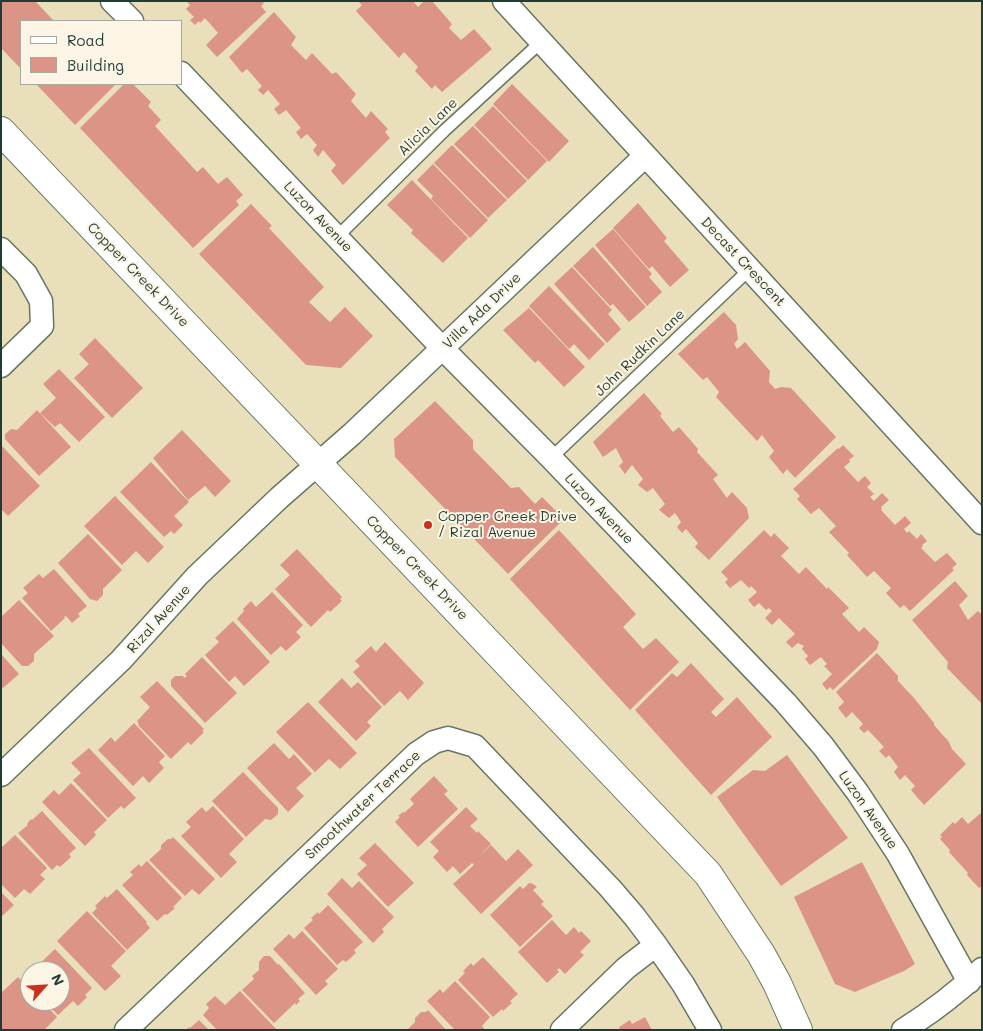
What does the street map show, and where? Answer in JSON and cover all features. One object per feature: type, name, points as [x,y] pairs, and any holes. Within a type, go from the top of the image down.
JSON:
[{"type":"street","points":[[112,1],[131,20]]},
{"type":"street","name":"Decast Crescent","points":[[504,1],[982,523]]},
{"type":"street","name":"Luzon Avenue","points":[[182,74],[338,236],[443,349],[551,458],[785,702],[823,746],[858,793],[975,975]]},
{"type":"street","name":"Copper Creek Drive","points":[[1,131],[708,874],[761,954],[777,983],[798,1030]]},
{"type":"street","name":"Villa Ada Drive","points":[[318,463],[443,349],[473,318],[644,156]]},
{"type":"street","points":[[1,249],[26,274],[41,301],[42,326],[1,366]]},
{"type":"street","name":"Rizal Avenue","points":[[1,775],[121,660],[197,576],[318,463]]},
{"type":"street","name":"Smoothwater Terrace","points":[[126,1030],[416,754],[434,742],[448,738],[475,746],[610,888],[656,945],[683,984],[710,1030]]},
{"type":"street","points":[[562,1030],[626,968],[656,945]]},
{"type":"street","points":[[903,1030],[931,1012],[975,975]]},
{"type":"lane","name":"Alicia Lane","points":[[338,236],[446,130],[541,42]]},
{"type":"lane","name":"John Rudkin Lane","points":[[551,458],[750,269]]},
{"type":"building","points":[[1,1],[35,1],[53,20],[20,20],[20,68],[1,48]]},
{"type":"building","points":[[186,1],[262,1],[264,3],[261,6],[266,12],[217,57],[206,45],[218,33],[205,18],[195,25],[190,20],[194,17],[186,9],[190,5]]},
{"type":"building","points":[[358,1],[413,1],[418,7],[424,1],[432,1],[452,24],[449,28],[461,40],[474,29],[492,49],[442,92],[435,85],[432,89],[415,71],[418,67],[404,52],[399,58],[356,11],[362,5]]},
{"type":"building","points":[[274,12],[296,37],[291,45],[306,60],[312,53],[332,74],[336,72],[356,94],[351,101],[366,118],[371,111],[388,129],[385,132],[390,138],[343,185],[331,171],[336,165],[323,150],[318,157],[313,150],[317,145],[307,134],[301,139],[296,132],[301,128],[286,110],[279,115],[274,109],[280,104],[268,90],[263,95],[258,90],[262,86],[247,69],[242,73],[229,57]]},
{"type":"building","points":[[512,84],[569,141],[549,162],[493,104]]},
{"type":"building","points":[[37,85],[115,85],[75,125]]},
{"type":"building","points":[[123,85],[134,85],[151,102],[148,106],[161,120],[155,126],[197,172],[203,167],[218,184],[227,177],[243,195],[236,201],[239,205],[193,248],[80,128]]},
{"type":"building","points":[[493,106],[547,161],[528,180],[474,125]]},
{"type":"building","points":[[473,126],[527,181],[508,199],[454,144]]},
{"type":"building","points":[[452,145],[507,200],[488,218],[434,163]]},
{"type":"building","points":[[433,164],[488,220],[470,238],[431,199],[433,196],[417,180]]},
{"type":"building","points":[[412,180],[468,238],[443,263],[411,233],[413,230],[387,205]]},
{"type":"building","points":[[638,203],[667,238],[664,241],[689,270],[670,287],[652,266],[649,269],[613,228]]},
{"type":"building","points":[[251,204],[272,226],[269,228],[324,287],[309,302],[330,322],[345,307],[373,336],[341,368],[306,365],[199,254]]},
{"type":"building","points":[[613,229],[652,274],[649,277],[662,292],[647,306],[595,245]]},
{"type":"building","points":[[593,247],[646,307],[629,322],[613,304],[610,306],[573,266]]},
{"type":"building","points":[[572,267],[612,310],[608,314],[621,329],[607,343],[554,284]]},
{"type":"building","points":[[549,286],[605,344],[589,360],[574,344],[569,349],[529,306]]},
{"type":"building","points":[[529,308],[585,367],[564,387],[538,360],[535,363],[503,330]]},
{"type":"building","points":[[724,312],[736,325],[738,339],[734,344],[737,349],[745,342],[770,371],[769,382],[775,389],[781,387],[791,388],[836,437],[795,478],[787,469],[783,474],[769,457],[774,451],[762,435],[757,441],[716,397],[719,392],[707,377],[703,380],[678,354]]},
{"type":"building","points":[[95,338],[143,388],[112,418],[74,378],[89,364],[79,354]]},
{"type":"building","points":[[59,369],[105,417],[79,442],[60,423],[55,427],[40,413],[56,398],[43,384]]},
{"type":"building","points":[[644,393],[662,414],[660,416],[673,432],[679,427],[698,449],[697,452],[718,475],[713,479],[727,498],[732,492],[747,508],[749,518],[709,560],[695,547],[698,543],[686,529],[682,533],[677,527],[681,522],[675,513],[669,518],[659,510],[665,504],[653,488],[647,492],[638,485],[643,479],[632,465],[625,474],[619,466],[623,462],[616,448],[603,457],[593,442]]},
{"type":"building","points":[[435,401],[473,440],[473,449],[511,488],[519,487],[535,504],[542,497],[564,519],[508,574],[395,457],[394,439]]},
{"type":"building","points":[[37,410],[71,447],[39,476],[5,439],[5,434],[11,429],[17,430]]},
{"type":"building","points":[[182,430],[231,481],[215,497],[205,486],[188,500],[153,458]]},
{"type":"building","points":[[1,445],[40,486],[8,516],[1,509]]},
{"type":"building","points":[[843,445],[854,456],[844,467],[858,482],[865,476],[871,483],[867,487],[874,494],[870,497],[874,501],[882,493],[889,500],[881,507],[881,510],[895,525],[905,516],[911,523],[904,529],[917,539],[921,534],[927,541],[921,548],[935,562],[947,553],[957,564],[952,568],[954,570],[910,611],[904,605],[900,608],[886,593],[891,588],[874,571],[867,577],[847,555],[849,553],[829,532],[836,526],[819,508],[811,514],[797,499],[800,496],[793,489]]},
{"type":"building","points":[[151,462],[189,502],[174,516],[183,525],[174,534],[171,531],[164,537],[120,492]]},
{"type":"building","points":[[115,496],[164,547],[148,563],[136,551],[122,565],[84,526]]},
{"type":"building","points":[[559,530],[636,614],[623,627],[643,649],[656,638],[679,662],[630,710],[510,579]]},
{"type":"building","points":[[764,530],[771,537],[774,533],[789,548],[781,556],[799,574],[806,567],[849,608],[842,614],[859,632],[864,627],[879,642],[877,649],[833,690],[830,687],[827,690],[822,684],[832,674],[824,666],[827,664],[821,657],[810,665],[805,659],[808,656],[802,649],[804,646],[798,643],[792,648],[786,642],[795,634],[779,618],[772,625],[765,618],[772,611],[769,608],[766,610],[759,603],[754,607],[748,600],[757,592],[751,586],[749,588],[741,580],[730,588],[725,582],[728,579],[721,572]]},
{"type":"building","points":[[88,534],[122,570],[103,589],[103,595],[97,601],[90,599],[58,563]]},
{"type":"building","points":[[297,549],[342,597],[340,599],[342,601],[330,612],[328,610],[311,627],[275,589],[290,575],[280,565]]},
{"type":"building","points":[[54,569],[87,606],[72,623],[66,616],[51,631],[22,598],[28,593],[23,588],[39,574],[43,578]]},
{"type":"building","points":[[955,581],[968,596],[959,605],[968,620],[978,611],[982,615],[982,704],[947,668],[948,662],[912,620]]},
{"type":"building","points":[[272,592],[303,625],[296,632],[301,637],[286,651],[281,646],[271,655],[237,619],[251,601],[256,607]]},
{"type":"building","points":[[19,600],[54,636],[34,654],[34,661],[28,666],[22,666],[1,643],[1,617]]},
{"type":"building","points":[[233,621],[270,662],[244,686],[235,676],[229,682],[205,655],[219,642],[215,638]]},
{"type":"building","points":[[385,642],[424,683],[408,700],[400,691],[384,706],[353,672],[360,666],[355,661],[371,646],[376,652]]},
{"type":"building","points":[[877,653],[898,676],[898,681],[914,698],[949,742],[952,749],[966,764],[924,805],[911,790],[915,786],[905,775],[900,780],[894,772],[898,767],[889,755],[886,758],[879,751],[884,747],[868,730],[864,733],[859,728],[863,724],[852,712],[846,718],[838,708],[844,702],[836,692]]},
{"type":"building","points":[[1,654],[19,674],[3,688],[1,686]]},
{"type":"building","points":[[202,657],[237,693],[205,723],[171,686],[171,680],[175,676],[183,676],[184,678],[187,676],[185,674]]},
{"type":"building","points":[[691,663],[724,699],[711,712],[716,717],[737,697],[772,737],[711,795],[635,710],[672,673],[677,677]]},
{"type":"building","points":[[342,678],[351,688],[358,682],[382,707],[367,722],[371,726],[356,741],[318,702]]},
{"type":"building","points":[[157,681],[204,729],[202,731],[204,732],[191,745],[188,742],[171,759],[138,725],[137,721],[150,707],[140,697]]},
{"type":"building","points":[[308,702],[357,753],[340,769],[329,759],[315,772],[276,732]]},
{"type":"building","points":[[134,723],[165,756],[159,762],[164,768],[149,783],[143,776],[133,786],[98,750],[111,737],[115,742]]},
{"type":"building","points":[[274,743],[289,759],[294,754],[312,774],[296,788],[304,796],[288,812],[247,768]]},
{"type":"building","points":[[89,748],[136,798],[124,809],[121,806],[108,818],[73,780],[81,773],[71,763]]},
{"type":"building","points":[[787,755],[848,838],[781,886],[717,797],[753,770],[765,771]]},
{"type":"building","points":[[243,772],[278,808],[278,814],[271,820],[265,819],[246,837],[212,801]]},
{"type":"building","points":[[434,776],[448,791],[444,794],[458,809],[418,847],[395,822],[400,817],[398,816],[414,804],[410,799]]},
{"type":"building","points":[[71,783],[107,820],[94,832],[96,835],[85,846],[42,802],[54,790],[59,795]]},
{"type":"building","points":[[213,806],[244,839],[229,854],[237,862],[221,878],[181,836],[191,827],[186,822],[202,807],[206,812]]},
{"type":"building","points":[[466,807],[478,819],[470,826],[491,844],[477,858],[491,845],[506,861],[518,849],[533,865],[481,914],[453,884],[474,865],[472,863],[460,874],[453,866],[447,872],[433,857],[439,851],[430,842]]},
{"type":"building","points":[[42,811],[76,848],[69,854],[71,857],[60,867],[57,865],[52,870],[18,833],[28,825],[31,819]]},
{"type":"building","points":[[982,812],[982,886],[979,888],[949,852],[950,850],[940,839],[942,837],[940,835],[953,822],[955,824],[962,817],[968,824]]},
{"type":"building","points":[[15,835],[47,868],[40,875],[45,879],[30,894],[24,889],[15,898],[1,884],[1,848]]},
{"type":"building","points":[[173,837],[215,879],[199,895],[192,889],[185,896],[149,860],[161,849],[161,845]]},
{"type":"building","points":[[375,843],[414,883],[388,907],[357,874],[367,865],[359,858]]},
{"type":"building","points":[[147,861],[182,898],[173,907],[175,908],[157,921],[122,885],[133,875],[130,872],[139,864],[141,867]]},
{"type":"building","points":[[862,862],[915,964],[904,971],[855,992],[835,984],[794,897]]},
{"type":"building","points":[[342,878],[352,888],[359,881],[394,917],[382,929],[384,932],[373,943],[327,894]]},
{"type":"building","points":[[529,883],[537,887],[533,890],[544,902],[541,904],[553,916],[520,947],[490,915],[520,886],[523,889]]},
{"type":"building","points":[[117,889],[147,922],[150,928],[127,950],[92,913],[97,908],[95,906],[105,896],[107,898]]},
{"type":"building","points":[[1,892],[14,905],[1,917]]},
{"type":"building","points":[[328,905],[363,942],[354,950],[356,953],[346,962],[343,960],[337,965],[304,928],[313,920],[311,918],[318,912],[319,914]]},
{"type":"building","points":[[87,911],[126,951],[111,966],[121,976],[105,991],[57,941]]},
{"type":"building","points":[[552,920],[566,935],[574,927],[591,941],[580,952],[584,955],[565,974],[559,968],[557,970],[559,972],[547,983],[518,952]]},
{"type":"building","points":[[302,931],[338,969],[325,981],[328,984],[316,995],[273,949],[289,934],[294,939]]},
{"type":"building","points":[[55,949],[66,961],[42,961]]},
{"type":"building","points":[[264,956],[270,956],[279,964],[305,993],[298,999],[300,1001],[296,1005],[295,1003],[274,1023],[242,990],[254,979],[252,976],[259,970],[259,962]]},
{"type":"building","points":[[483,957],[518,994],[510,1001],[512,1003],[493,1017],[458,980],[471,963],[473,966]]},
{"type":"building","points":[[70,965],[92,988],[85,995],[87,997],[78,1006],[73,1001],[70,1004]]},
{"type":"building","points":[[18,977],[20,979],[20,1011],[51,1011],[57,1017],[44,1030],[1,1030],[1,993]]},
{"type":"building","points":[[455,981],[490,1017],[482,1026],[485,1030],[455,1030],[427,1001],[440,989],[443,993]]},
{"type":"building","points":[[240,991],[277,1030],[217,1030],[203,1015],[209,1008],[206,1004],[215,996],[225,1005]]},
{"type":"building","points":[[428,1010],[446,1030],[407,1030],[421,1012]]},
{"type":"building","points":[[54,1011],[62,1011],[58,1015]]},
{"type":"building","points":[[645,1017],[652,1030],[620,1030],[619,1027],[630,1020],[632,1024]]},
{"type":"building","points":[[199,1020],[209,1030],[186,1030],[190,1028]]},
{"type":"place","name":"Copper Creek Drive / Rizal Avenue","points":[[428,525]]}]
